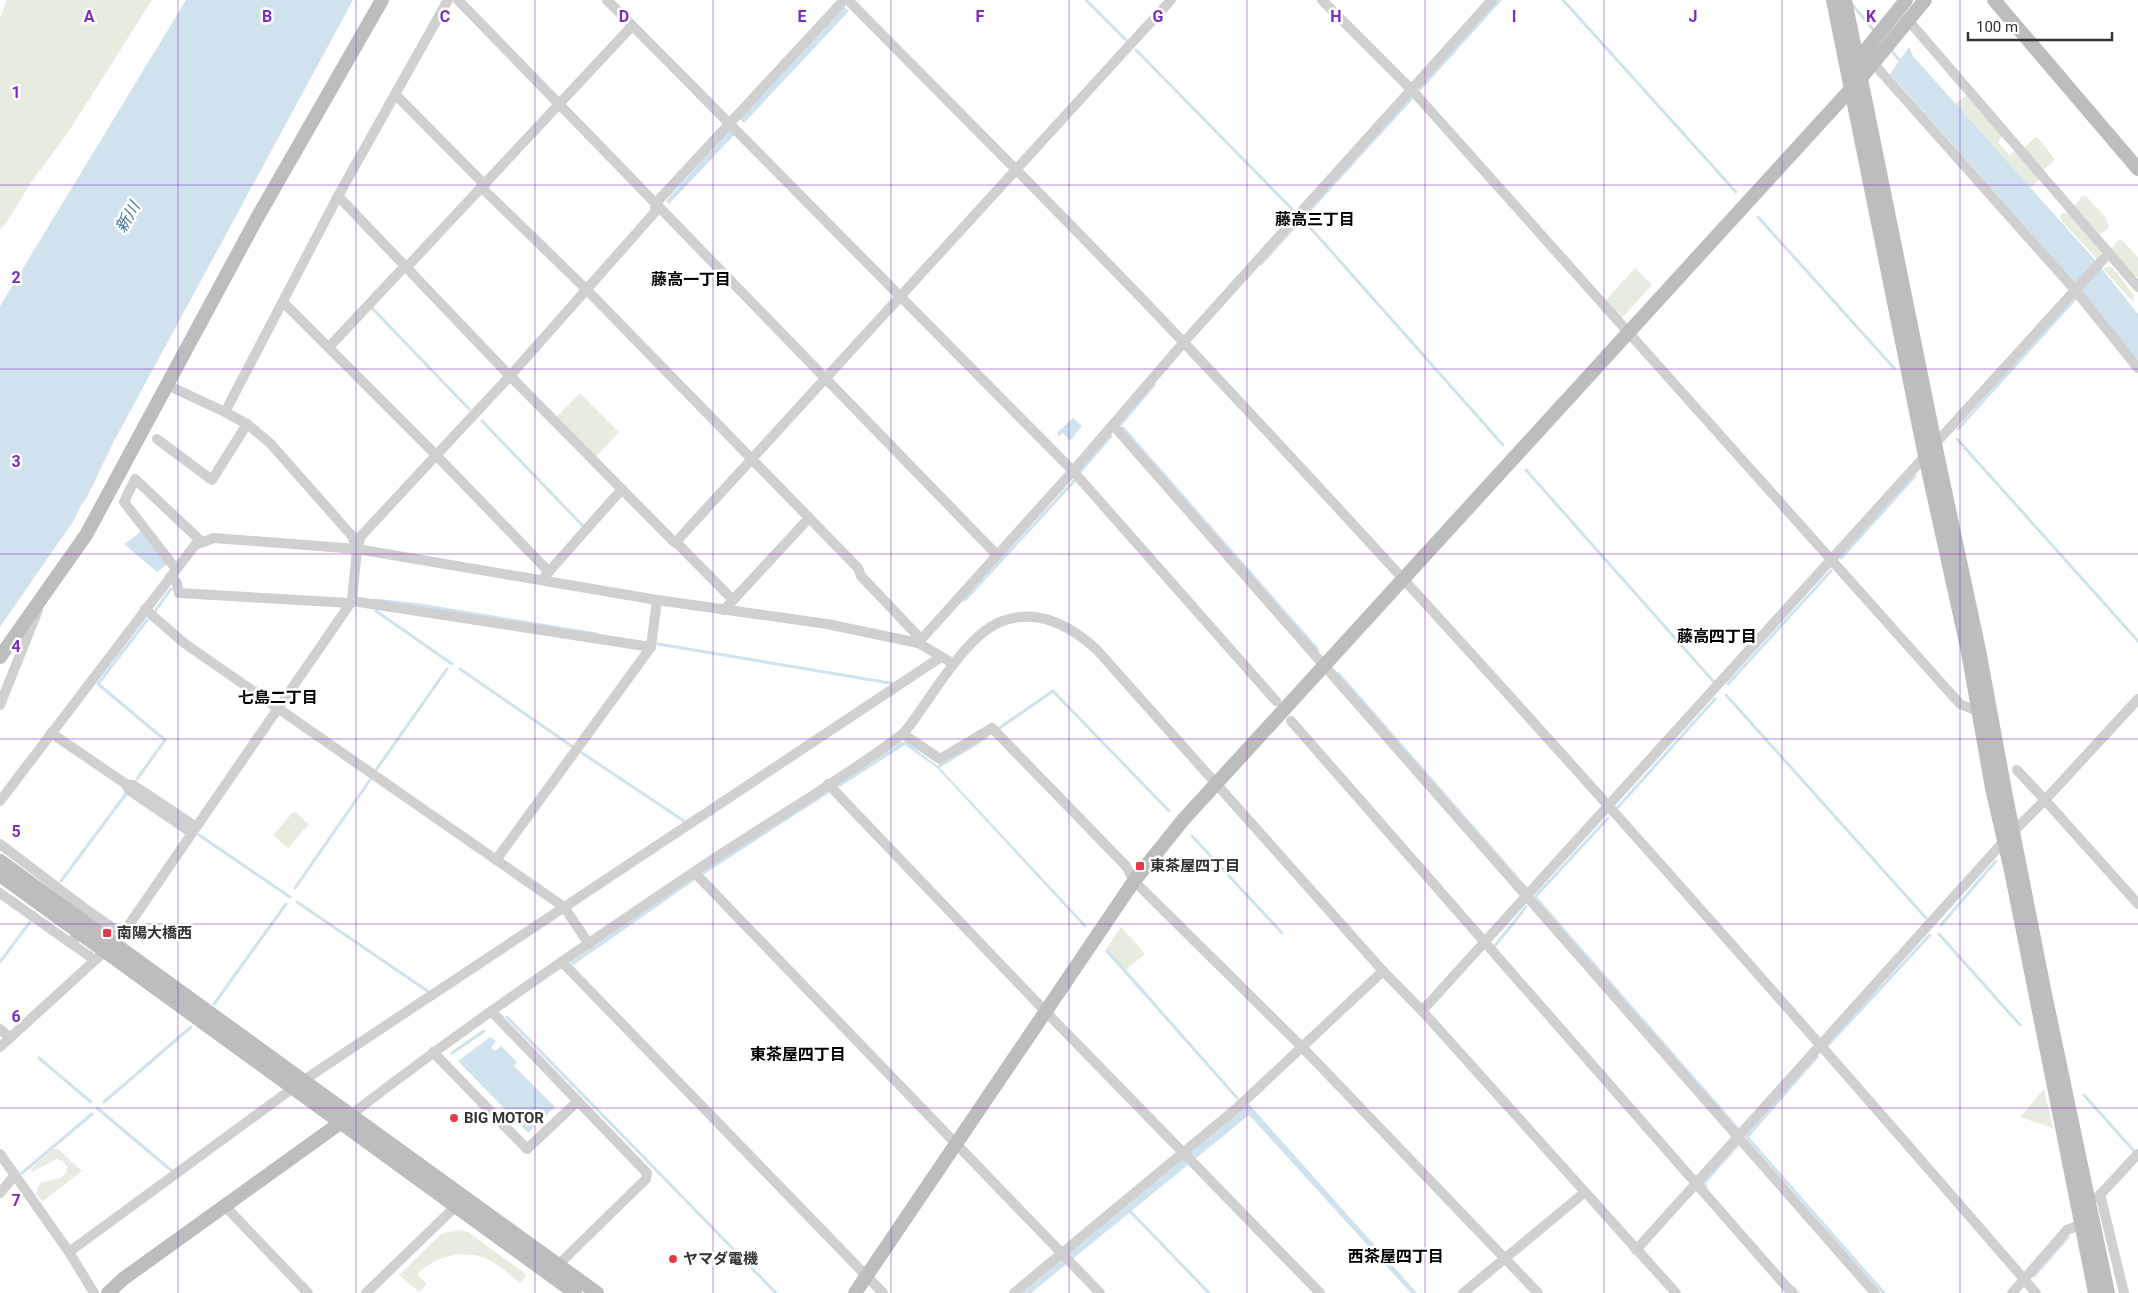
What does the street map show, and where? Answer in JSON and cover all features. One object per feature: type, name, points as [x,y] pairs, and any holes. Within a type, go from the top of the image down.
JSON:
[{"type":"street","points":[[0,657],[86,535],[257,218],[382,0]]},
{"type":"street","points":[[225,412],[338,196],[448,0]]},
{"type":"street","points":[[458,0],[997,555]]},
{"type":"street","points":[[607,0],[1073,471],[1276,701]]},
{"type":"street","points":[[0,1047],[109,948],[194,830],[351,602],[357,549],[361,536],[510,376],[655,212],[655,204],[846,0],[1184,342],[1404,579],[1608,806],[2036,1293]]},
{"type":"street","points":[[676,542],[1171,0]]},
{"type":"street","points":[[1322,0],[1411,89],[1960,704],[1979,712]]},
{"type":"street","points":[[918,644],[1073,471],[1184,342],[1492,0]]},
{"type":"street","points":[[855,1293],[1134,881],[1184,820],[1627,332],[1853,79],[1865,59],[1924,0]]},
{"type":"street","points":[[1836,1],[1850,21],[1865,59],[2075,290],[2138,368]]},
{"type":"street","points":[[1836,1],[1979,650],[2009,837],[2080,1225],[2095,1293]]},
{"type":"street","points":[[1901,2],[1899,24],[2110,253],[2138,287]]},
{"type":"street","points":[[1998,2],[2138,169]]},
{"type":"street","points":[[329,347],[484,187],[632,26]]},
{"type":"street","points":[[1853,79],[1925,456],[1968,652],[1979,712],[2009,837],[2108,1293]]},
{"type":"street","points":[[395,94],[809,518],[917,635],[918,644]]},
{"type":"street","points":[[338,196],[510,376],[733,600]]},
{"type":"street","points":[[1935,444],[2110,253]]},
{"type":"street","points":[[283,302],[436,455],[548,572]]},
{"type":"street","points":[[167,385],[247,424],[270,443],[352,536],[357,549]]},
{"type":"street","points":[[157,439],[212,480],[247,424]]},
{"type":"street","points":[[1113,425],[1875,1293]]},
{"type":"street","points":[[1422,1011],[1925,456]]},
{"type":"street","points":[[202,542],[135,479],[124,502],[173,573],[179,593],[351,602],[651,647]]},
{"type":"street","points":[[543,582],[548,572],[622,489]]},
{"type":"street","points":[[724,610],[809,518]]},
{"type":"street","points":[[0,802],[195,545],[214,538],[357,549],[543,582],[826,624],[918,644],[954,664]]},
{"type":"street","points":[[0,706],[44,595]]},
{"type":"street","points":[[496,860],[651,647],[657,600]]},
{"type":"street","points":[[145,609],[184,643],[564,907],[589,944]]},
{"type":"street","points":[[108,1293],[123,1279],[340,1123],[432,1052],[694,872],[903,734],[954,664],[985,630],[1000,622],[1016,617],[1030,616],[1046,618],[1065,625],[1080,635],[1096,650],[1383,971],[1422,1011],[1676,1293]]},
{"type":"street","points":[[69,1252],[299,1085],[941,657]]},
{"type":"street","points":[[1636,1250],[2009,837],[2138,698]]},
{"type":"street","points":[[1291,721],[1792,1293]]},
{"type":"street","points":[[903,734],[940,759],[992,728],[1126,866],[1134,881],[1302,1047],[1538,1293]]},
{"type":"street","points":[[51,733],[126,784],[129,790],[194,830]]},
{"type":"street","points":[[2017,770],[2138,904]]},
{"type":"street","points":[[828,784],[1046,1012],[1320,1293]]},
{"type":"street","points":[[0,844],[87,910],[109,948]]},
{"type":"street","points":[[0,861],[87,932]]},
{"type":"street","points":[[694,872],[1100,1293]]},
{"type":"street","points":[[0,875],[87,932],[299,1085],[340,1123],[575,1293]]},
{"type":"street","points":[[0,893],[69,942],[109,948]]},
{"type":"street","points":[[87,910],[87,932]]},
{"type":"street","points":[[69,942],[87,932]]},
{"type":"street","points":[[562,962],[883,1293]]},
{"type":"street","points":[[1014,1293],[1066,1257],[1238,1107],[1383,971]]},
{"type":"street","points":[[491,1011],[647,1173],[646,1179],[558,1265]]},
{"type":"street","points":[[0,1029],[10,1038]]},
{"type":"street","points":[[432,1052],[527,1149],[578,1101]]},
{"type":"street","points":[[299,1085],[352,1114],[597,1293]]},
{"type":"street","points":[[0,1154],[69,1252],[94,1293]]},
{"type":"street","points":[[2089,1206],[2138,1154]]},
{"type":"street","points":[[0,1193],[15,1175]]},
{"type":"street","points":[[1463,1293],[1584,1193]]},
{"type":"street","points":[[2100,1194],[2124,1293]]},
{"type":"street","points":[[225,1206],[308,1293]]},
{"type":"street","points":[[366,1293],[456,1206]]},
{"type":"street","points":[[2012,1293],[2067,1230],[2080,1225]]},
{"type":"shaded area","points":[[7,0],[152,0],[67,134],[32,181],[6,223],[0,229],[0,17]]},
{"type":"shaded area","points":[[1966,96],[1969,97],[2002,136],[1998,142],[2009,155],[2015,151],[2040,179],[2030,188],[1955,104]]},
{"type":"shaded area","points":[[2035,137],[2038,138],[2055,159],[2044,170],[2039,168],[2023,149]]},
{"type":"shaded area","points":[[2086,196],[2105,217],[2109,228],[2099,235],[2076,211],[2075,206],[2081,197]]},
{"type":"shaded area","points":[[2063,213],[2069,214],[2101,249],[2101,254],[2097,259],[2061,220],[2060,216]]},
{"type":"shaded area","points":[[2121,239],[2138,257],[2138,277],[2130,273],[2112,249],[2116,242]]},
{"type":"shaded area","points":[[2105,267],[2112,267],[2134,295],[2133,302],[2104,270]]},
{"type":"shaded area","points":[[1635,268],[1652,285],[1621,319],[1605,301]]},
{"type":"shaded area","points":[[580,393],[619,432],[596,457],[556,417]]},
{"type":"shaded area","points":[[294,811],[309,824],[288,848],[273,835]]},
{"type":"shaded area","points":[[1121,927],[1145,954],[1126,970],[1107,948]]},
{"type":"shaded area","points":[[2044,1089],[2053,1128],[2020,1117]]},
{"type":"shaded area","points":[[53,1149],[58,1149],[82,1171],[43,1201],[36,1194],[40,1183],[61,1178],[66,1173],[67,1167],[63,1161],[57,1159],[32,1172],[31,1169]]},
{"type":"shaded area","points":[[461,1230],[468,1232],[527,1275],[520,1283],[490,1260],[467,1254],[449,1256],[424,1268],[417,1274],[427,1284],[419,1292],[399,1275],[439,1236],[444,1233]]},
{"type":"water","name":"新川","points":[[186,0],[353,0],[114,441],[86,499],[74,520],[0,627],[0,306]]},
{"type":"water","points":[[844,7],[849,11],[744,123],[740,119]]},
{"type":"water","points":[[1909,47],[1913,56],[2094,259],[2138,314],[2138,360],[2076,284],[1890,74]]},
{"type":"water","points":[[730,130],[735,134],[669,204],[666,201]]},
{"type":"water","points":[[1073,418],[1082,426],[1070,441],[1063,433],[1059,436],[1057,433]]},
{"type":"water","points":[[142,531],[167,564],[157,572],[124,544]]},
{"type":"water","points":[[901,742],[906,742],[939,767],[1087,926],[1085,928],[937,768],[905,745],[838,788],[837,785]]},
{"type":"water","points":[[827,791],[829,793],[703,875],[702,871]]},
{"type":"water","points":[[693,878],[695,880],[572,966],[571,962]]},
{"type":"water","points":[[1107,948],[1239,1098],[1237,1100],[1105,951]]},
{"type":"water","points":[[490,1037],[496,1041],[491,1048],[495,1051],[501,1046],[517,1062],[514,1066],[554,1106],[529,1132],[458,1061]]},
{"type":"water","points":[[1249,1104],[1417,1293],[1411,1293],[1249,1115],[1031,1293],[1022,1293]]},
{"type":"waterway","points":[[1086,0],[1127,41]]},
{"type":"waterway","points":[[1420,89],[1500,0]]},
{"type":"waterway","points":[[1563,0],[1736,192]]},
{"type":"waterway","points":[[1851,3],[1876,33]]},
{"type":"waterway","points":[[1890,49],[1902,63]]},
{"type":"waterway","points":[[1136,50],[1293,210]]},
{"type":"waterway","points":[[1308,212],[1411,99]]},
{"type":"waterway","points":[[1758,217],[1894,368]]},
{"type":"waterway","points":[[1261,264],[1298,223]]},
{"type":"waterway","points":[[1307,224],[1503,445]]},
{"type":"waterway","points":[[1958,429],[2076,298]]},
{"type":"waterway","points":[[371,307],[469,409]]},
{"type":"waterway","points":[[1121,424],[1154,385]]},
{"type":"waterway","points":[[482,421],[584,527]]},
{"type":"waterway","points":[[1123,428],[1318,650]]},
{"type":"waterway","points":[[1080,472],[1111,436]]},
{"type":"waterway","points":[[1957,439],[2138,641]]},
{"type":"waterway","points":[[1526,470],[1714,682]]},
{"type":"waterway","points":[[1841,558],[1915,476]]},
{"type":"waterway","points":[[965,600],[1075,480]]},
{"type":"waterway","points":[[1728,684],[1831,571]]},
{"type":"waterway","points":[[155,611],[171,589],[174,589]]},
{"type":"waterway","points":[[375,600],[420,605],[596,634]]},
{"type":"waterway","points":[[376,611],[452,664]]},
{"type":"waterway","points":[[137,779],[165,740],[98,684],[147,620]]},
{"type":"waterway","points":[[658,644],[896,684]]},
{"type":"waterway","points":[[376,770],[447,669]]},
{"type":"waterway","points":[[460,669],[573,747]]},
{"type":"waterway","points":[[1338,673],[1527,889]]},
{"type":"waterway","points":[[998,729],[1053,691],[1169,811]]},
{"type":"waterway","points":[[1726,695],[1926,918]]},
{"type":"waterway","points":[[1618,807],[1715,699]]},
{"type":"waterway","points":[[938,767],[987,737]]},
{"type":"waterway","points":[[582,753],[684,821]]},
{"type":"waterway","points":[[295,888],[370,780]]},
{"type":"waterway","points":[[61,881],[126,794]]},
{"type":"waterway","points":[[1608,818],[1535,897],[1739,1130]]},
{"type":"waterway","points":[[199,835],[290,897]]},
{"type":"waterway","points":[[1192,836],[1282,933]]},
{"type":"waterway","points":[[1941,925],[1996,861]]},
{"type":"waterway","points":[[297,902],[429,992]]},
{"type":"waterway","points":[[214,1004],[286,904]]},
{"type":"waterway","points":[[1494,947],[1526,907]]},
{"type":"waterway","points":[[0,962],[30,922]]},
{"type":"waterway","points":[[1939,934],[2020,1025]]},
{"type":"waterway","points":[[1828,1045],[1930,935]]},
{"type":"waterway","points":[[507,1017],[776,1293]]},
{"type":"waterway","points":[[104,1102],[191,1027]]},
{"type":"waterway","points":[[452,1053],[484,1031]]},
{"type":"waterway","points":[[1817,1057],[1747,1137],[1884,1293]]},
{"type":"waterway","points":[[39,1058],[91,1102]]},
{"type":"waterway","points":[[2084,1095],[2134,1151]]},
{"type":"waterway","points":[[97,1108],[172,1171]]},
{"type":"waterway","points":[[22,1173],[92,1114]]},
{"type":"waterway","points":[[1706,1187],[1704,1183],[1737,1146]]},
{"type":"waterway","points":[[1126,1207],[1209,1293]]},
{"type":"waterway","points":[[2034,1276],[2068,1237]]},
{"type":"waterway","points":[[1794,1288],[1798,1293]]},
{"type":"place","name":"東茶屋四丁目","points":[[1140,866]]},
{"type":"place","name":"南陽大橋西","points":[[107,933]]},
{"type":"place","name":"BIG MOTOR","points":[[454,1118]]},
{"type":"place","name":"ヤマダ電機","points":[[673,1259]]},
{"type":"district","name":"藤高三丁目","points":[[1315,219]]},
{"type":"district","name":"藤高一丁目","points":[[691,279]]},
{"type":"district","name":"藤高四丁目","points":[[1717,636]]},
{"type":"district","name":"七島二丁目","points":[[278,697]]},
{"type":"district","name":"東茶屋四丁目","points":[[798,1054]]},
{"type":"district","name":"西茶屋四丁目","points":[[1396,1256]]}]
